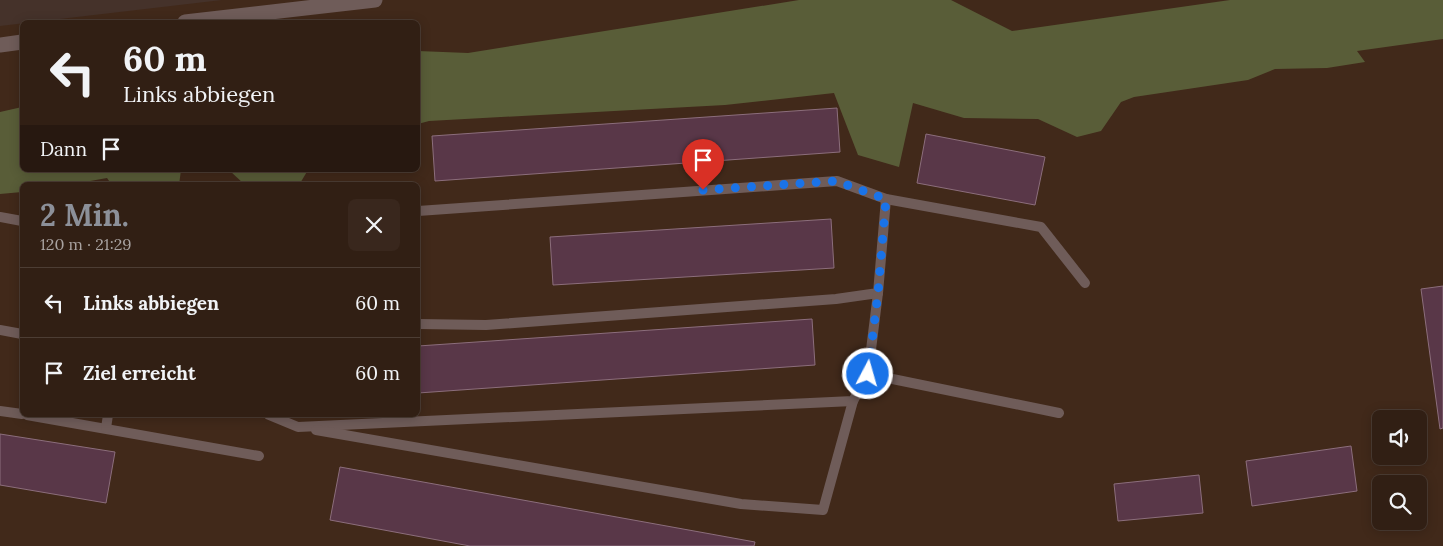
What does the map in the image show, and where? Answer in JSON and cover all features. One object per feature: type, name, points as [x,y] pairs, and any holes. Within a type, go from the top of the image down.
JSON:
[{"type":"street","points":[[202,20],[375,0]]},
{"type":"street","points":[[0,44],[20,42]]},
{"type":"lane","points":[[420,211],[836,181],[886,199],[1041,226],[1085,283]]},
{"type":"lane","points":[[275,417],[298,427],[741,504],[823,510],[853,401],[868,374],[878,293],[886,199]]},
{"type":"lane","points":[[0,217],[20,221]]},
{"type":"lane","points":[[420,324],[486,325],[836,299],[878,293]]},
{"type":"lane","points":[[0,330],[20,334]]},
{"type":"lane","points":[[868,374],[1059,413]]},
{"type":"lane","points":[[298,427],[853,401]]},
{"type":"lane","points":[[0,410],[20,414]]},
{"type":"lane","points":[[38,417],[259,456]]},
{"type":"lane","points":[[106,428],[108,417]]},
{"type":"shaded area","points":[[0,0],[222,0],[51,20],[20,20],[20,24],[0,26]]},
{"type":"green space","points":[[799,0],[951,0],[1012,31],[1230,0],[1443,0],[1443,39],[1357,51],[1365,62],[1327,68],[1275,69],[1248,80],[1134,97],[1121,102],[1101,131],[1077,137],[1038,119],[964,118],[913,103],[899,167],[858,155],[834,93],[725,105],[429,121],[420,123],[420,51],[468,53]]},
{"type":"green space","points":[[20,107],[20,172],[181,172],[179,182],[110,182],[107,178],[85,182],[20,182],[20,192],[0,194],[0,112]]},
{"type":"green space","points":[[231,172],[307,172],[301,182],[242,182]]},
{"type":"building","points":[[837,108],[840,152],[435,181],[432,136]]},
{"type":"building","points":[[926,134],[1045,157],[1035,205],[917,183]]},
{"type":"building","points":[[831,219],[834,268],[553,285],[550,237]]},
{"type":"building","points":[[1443,286],[1443,428],[1440,429],[1421,289]]},
{"type":"building","points":[[812,319],[815,365],[420,393],[420,346]]},
{"type":"building","points":[[0,434],[115,452],[106,503],[0,485]]},
{"type":"building","points":[[1351,446],[1357,491],[1252,506],[1246,461]]},
{"type":"building","points":[[340,467],[755,542],[754,546],[470,546],[330,520]]},
{"type":"building","points":[[1199,475],[1203,513],[1118,521],[1114,484]]},
{"type":"route","points":[[703,190],[836,181],[886,199],[878,293],[868,374]]}]
